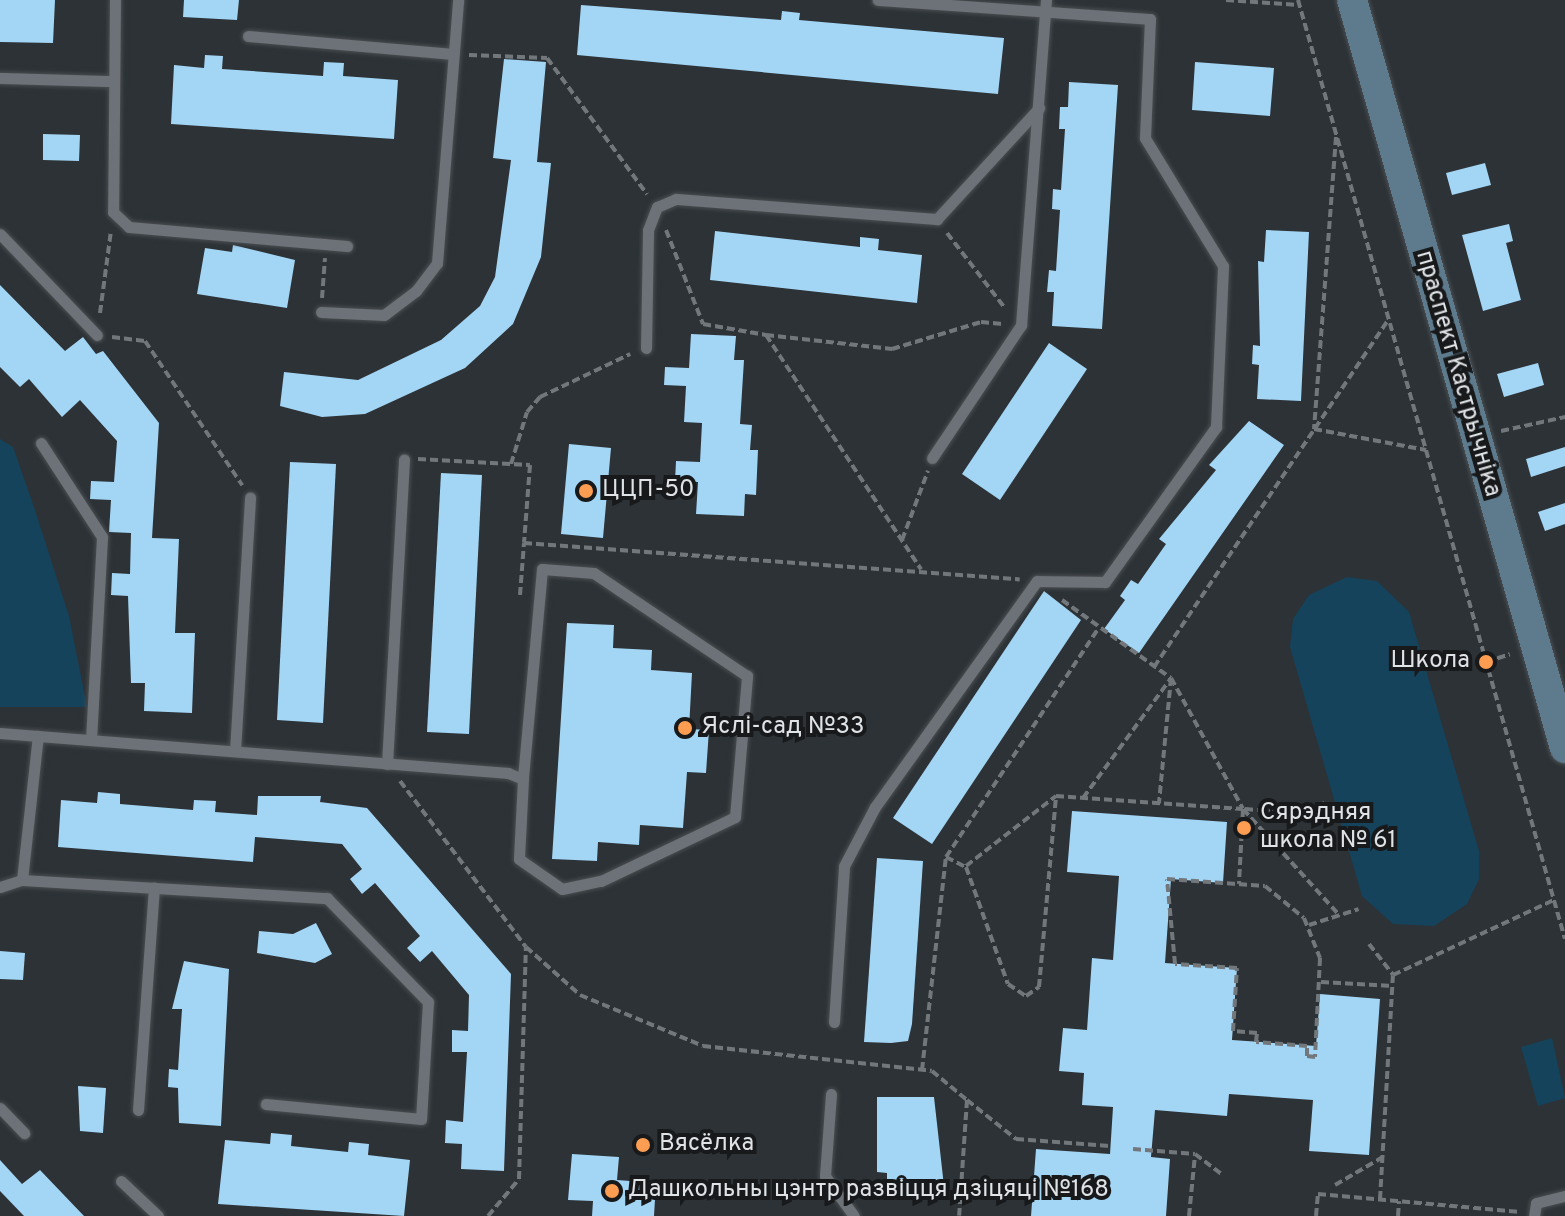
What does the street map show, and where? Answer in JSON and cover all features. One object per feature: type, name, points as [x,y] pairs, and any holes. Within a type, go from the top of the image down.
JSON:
[{"type":"main road","name":"праспект Кастрычніка","points":[[1352,0],[1565,748]]},
{"type":"lane","points":[[115,0],[109,81],[113,212],[129,227],[347,246]]},
{"type":"lane","points":[[321,312],[384,315],[416,291],[437,263],[458,0]]},
{"type":"lane","points":[[834,1022],[844,866],[875,807],[1037,581],[1105,582],[1216,427],[1223,266],[1145,138],[1150,19],[1045,4],[878,0]]},
{"type":"lane","points":[[932,458],[1021,325],[1045,4]]},
{"type":"lane","points":[[248,36],[453,54]]},
{"type":"lane","points":[[0,78],[109,81]]},
{"type":"lane","points":[[646,348],[648,230],[657,207],[676,199],[937,219],[1039,108]]},
{"type":"lane","points":[[0,234],[97,335]]},
{"type":"lane","points":[[41,443],[102,537],[91,740]]},
{"type":"lane","points":[[387,764],[404,459]]},
{"type":"lane","points":[[235,751],[250,497]]},
{"type":"lane","points":[[542,569],[594,573],[747,676],[735,817],[709,833],[601,881],[562,889],[519,859],[523,779],[542,569]]},
{"type":"lane","points":[[0,733],[387,764],[523,779]]},
{"type":"lane","points":[[22,880],[38,736]]},
{"type":"lane","points":[[0,887],[22,880],[327,898],[428,1002],[421,1119],[266,1104]]},
{"type":"lane","points":[[138,1110],[154,888]]},
{"type":"lane","points":[[831,1094],[825,1176],[854,1216]]},
{"type":"lane","points":[[0,1108],[24,1133]]},
{"type":"lane","points":[[121,1181],[158,1216]]},
{"type":"lane","points":[[1534,1214],[1536,1203],[1565,1196]]},
{"type":"path","points":[[1226,0],[1298,3],[1565,939]]},
{"type":"path","points":[[453,54],[547,58],[657,207],[703,324],[766,335],[892,349],[981,322],[1021,325]]},
{"type":"path","points":[[1314,429],[1336,134]]},
{"type":"path","points":[[113,212],[97,335],[145,341],[250,497]]},
{"type":"path","points":[[937,219],[1021,325]]},
{"type":"path","points":[[321,312],[326,244]]},
{"type":"path","points":[[1154,667],[1388,319]]},
{"type":"path","points":[[766,335],[921,569]]},
{"type":"path","points":[[511,464],[527,412],[540,397],[646,348]]},
{"type":"path","points":[[1475,437],[1565,417]]},
{"type":"path","points":[[1314,429],[1426,450]]},
{"type":"path","points":[[902,540],[932,458]]},
{"type":"path","points":[[404,459],[530,465],[524,543],[921,569],[1037,581],[1171,678],[1243,809],[1339,915]]},
{"type":"path","points":[[922,1070],[946,857],[1100,628]]},
{"type":"path","points":[[1082,798],[1171,678]]},
{"type":"path","points":[[1159,803],[1171,678]]},
{"type":"path","points":[[387,764],[526,947],[580,995],[703,1046],[922,1070],[967,1100],[1016,1139],[1110,1146]]},
{"type":"path","points":[[946,857],[966,867],[1008,984],[1026,996],[1039,987],[1056,796]]},
{"type":"path","points":[[966,867],[1056,796],[1294,813],[1328,802]]},
{"type":"path","points":[[1239,884],[1243,809]]},
{"type":"path","points":[[1167,879],[1239,884],[1280,894],[1309,925],[1321,982],[1315,1057],[1307,1056],[1307,1046],[1256,1042],[1257,1033],[1233,1031],[1237,968],[1175,964],[1167,879]]},
{"type":"path","points":[[1393,975],[1554,900]]},
{"type":"path","points":[[1309,925],[1359,909]]},
{"type":"path","points":[[1369,944],[1393,975],[1380,1199]]},
{"type":"path","points":[[488,1216],[519,1179],[526,947]]},
{"type":"path","points":[[1321,982],[1393,986]]},
{"type":"path","points":[[959,1216],[967,1100]]},
{"type":"path","points":[[1133,1149],[1195,1154],[1223,1175]]},
{"type":"path","points":[[1189,1216],[1195,1154]]},
{"type":"path","points":[[1335,1185],[1383,1157]]},
{"type":"path","points":[[1316,1216],[1318,1194],[1534,1214]]},
{"type":"path","points":[[1398,1216],[1399,1201]]},
{"type":"shaded area","points":[[0,439],[13,447],[34,507],[69,616],[87,707],[0,707]]},
{"type":"shaded area","points":[[1347,577],[1377,581],[1409,612],[1479,851],[1479,879],[1467,904],[1434,926],[1393,924],[1362,896],[1290,647],[1293,619],[1309,595]]},
{"type":"shaded area","points":[[1552,1038],[1565,1098],[1538,1106],[1521,1047]]},
{"type":"building","points":[[0,0],[55,0],[53,43],[0,42]]},
{"type":"building","points":[[184,0],[239,0],[237,20],[183,17]]},
{"type":"building","points":[[581,5],[781,20],[782,11],[800,13],[799,20],[1004,38],[998,94],[577,55]]},
{"type":"building","points":[[205,55],[223,56],[222,69],[323,76],[324,62],[344,63],[343,76],[398,80],[394,139],[171,124],[174,65],[204,68]]},
{"type":"building","points":[[504,59],[546,62],[537,162],[551,163],[541,257],[513,324],[465,368],[365,414],[322,417],[280,406],[284,372],[358,380],[441,340],[480,306],[495,277],[511,160],[493,158]]},
{"type":"building","points":[[1195,62],[1274,68],[1270,116],[1192,110]]},
{"type":"building","points":[[1069,82],[1118,85],[1102,329],[1052,326],[1054,292],[1047,292],[1049,270],[1056,271],[1060,210],[1052,209],[1053,189],[1061,190],[1065,129],[1059,129],[1060,107],[1068,107]]},
{"type":"building","points":[[43,134],[80,135],[79,161],[43,160]]},
{"type":"building","points":[[1485,163],[1491,185],[1452,195],[1446,173]]},
{"type":"building","points":[[1509,224],[1513,241],[1506,243],[1521,300],[1483,311],[1462,235]]},
{"type":"building","points":[[1266,230],[1309,232],[1301,401],[1257,399],[1259,365],[1252,364],[1253,345],[1260,346],[1258,261],[1264,262]]},
{"type":"building","points":[[715,231],[860,247],[860,237],[879,239],[878,250],[922,255],[917,303],[710,280]]},
{"type":"building","points":[[233,245],[295,260],[287,308],[197,294],[205,248],[232,252]]},
{"type":"building","points":[[0,285],[65,351],[83,337],[96,354],[103,351],[159,423],[152,538],[179,539],[175,633],[195,633],[192,713],[144,711],[145,683],[131,683],[128,596],[111,595],[112,573],[130,574],[131,533],[109,532],[111,500],[90,499],[91,481],[114,482],[117,441],[80,400],[62,417],[29,379],[20,387],[0,367]]},
{"type":"building","points":[[691,334],[736,336],[734,360],[744,360],[740,424],[752,425],[750,450],[758,450],[756,495],[745,494],[744,516],[696,514],[698,482],[675,481],[676,461],[700,462],[702,423],[684,422],[686,386],[664,385],[665,367],[689,368]]},
{"type":"building","points":[[1049,343],[1087,369],[1000,500],[962,474]]},
{"type":"building","points":[[1538,363],[1544,385],[1504,397],[1497,374]]},
{"type":"building","points":[[1249,421],[1284,445],[1139,653],[1104,629],[1125,600],[1120,596],[1131,580],[1138,584],[1166,544],[1159,539],[1216,470],[1209,465]]},
{"type":"building","name":"ЦЦП-50","points":[[569,444],[611,448],[603,538],[561,534]]},
{"type":"building","points":[[1565,447],[1565,466],[1531,477],[1526,459]]},
{"type":"building","points":[[290,462],[336,464],[323,723],[277,720]]},
{"type":"building","points":[[441,473],[482,475],[469,734],[427,732]]},
{"type":"building","points":[[1565,503],[1565,524],[1545,531],[1538,512]]},
{"type":"building","points":[[1044,591],[1081,620],[932,844],[893,818]]},
{"type":"building","name":"Яслі-сад №33","points":[[567,623],[614,625],[613,648],[652,650],[651,670],[692,673],[689,729],[709,730],[706,773],[687,772],[683,828],[640,825],[639,845],[598,842],[597,861],[552,859]]},
{"type":"building","points":[[98,792],[120,794],[120,804],[193,810],[194,800],[216,801],[215,812],[257,815],[258,796],[321,796],[320,802],[367,808],[511,974],[504,1171],[461,1169],[462,1144],[445,1143],[446,1120],[463,1122],[467,1052],[452,1052],[452,1030],[468,1031],[469,995],[432,951],[420,962],[407,948],[420,936],[375,883],[362,894],[350,879],[362,869],[342,844],[255,837],[253,862],[58,847],[61,800],[97,803]]},
{"type":"building","points":[[1072,811],[1227,822],[1223,883],[1171,879],[1165,963],[1237,968],[1232,1040],[1316,1046],[1320,994],[1380,999],[1369,1155],[1309,1151],[1313,1100],[1229,1094],[1227,1116],[1155,1110],[1151,1157],[1170,1159],[1166,1216],[1031,1216],[1036,1149],[1110,1154],[1113,1107],[1082,1105],[1084,1073],[1059,1071],[1063,1028],[1087,1030],[1092,958],[1113,960],[1119,876],[1067,872]]},
{"type":"building","points":[[877,858],[923,861],[912,1024],[908,1041],[864,1042]]},
{"type":"building","points":[[316,923],[332,954],[315,963],[257,953],[259,931],[293,934]]},
{"type":"building","points":[[0,951],[25,953],[23,980],[0,979]]},
{"type":"building","points":[[184,961],[229,969],[221,1126],[179,1123],[178,1088],[168,1087],[169,1069],[178,1070],[182,1009],[172,1009]]},
{"type":"building","points":[[78,1086],[106,1088],[103,1133],[80,1131]]},
{"type":"building","points":[[877,1097],[934,1097],[945,1195],[887,1194],[887,1173],[877,1172]]},
{"type":"building","points":[[271,1133],[292,1135],[291,1146],[348,1152],[349,1142],[369,1144],[368,1155],[410,1160],[404,1216],[218,1204],[225,1140],[270,1144]]},
{"type":"building","name":"Дашкольны цэнтр развіцця дзіцяці №168","points":[[572,1154],[619,1157],[617,1180],[656,1183],[654,1216],[592,1216],[593,1201],[568,1200]]},
{"type":"building","points":[[0,1160],[22,1184],[40,1170],[84,1216],[24,1216],[0,1191]]},
{"type":"place","name":"ЦЦП-50","points":[[586,491]]},
{"type":"place","name":"Школа","points":[[1486,662]]},
{"type":"place","name":"Яслі-сад №33","points":[[685,728]]},
{"type":"place","name":"Сярэдняя школа № 61","points":[[1244,828]]},
{"type":"place","name":"Вясёлка","points":[[643,1145]]},
{"type":"place","name":"Дашкольны цэнтр развіцця дзіцяці №168","points":[[612,1191]]}]
